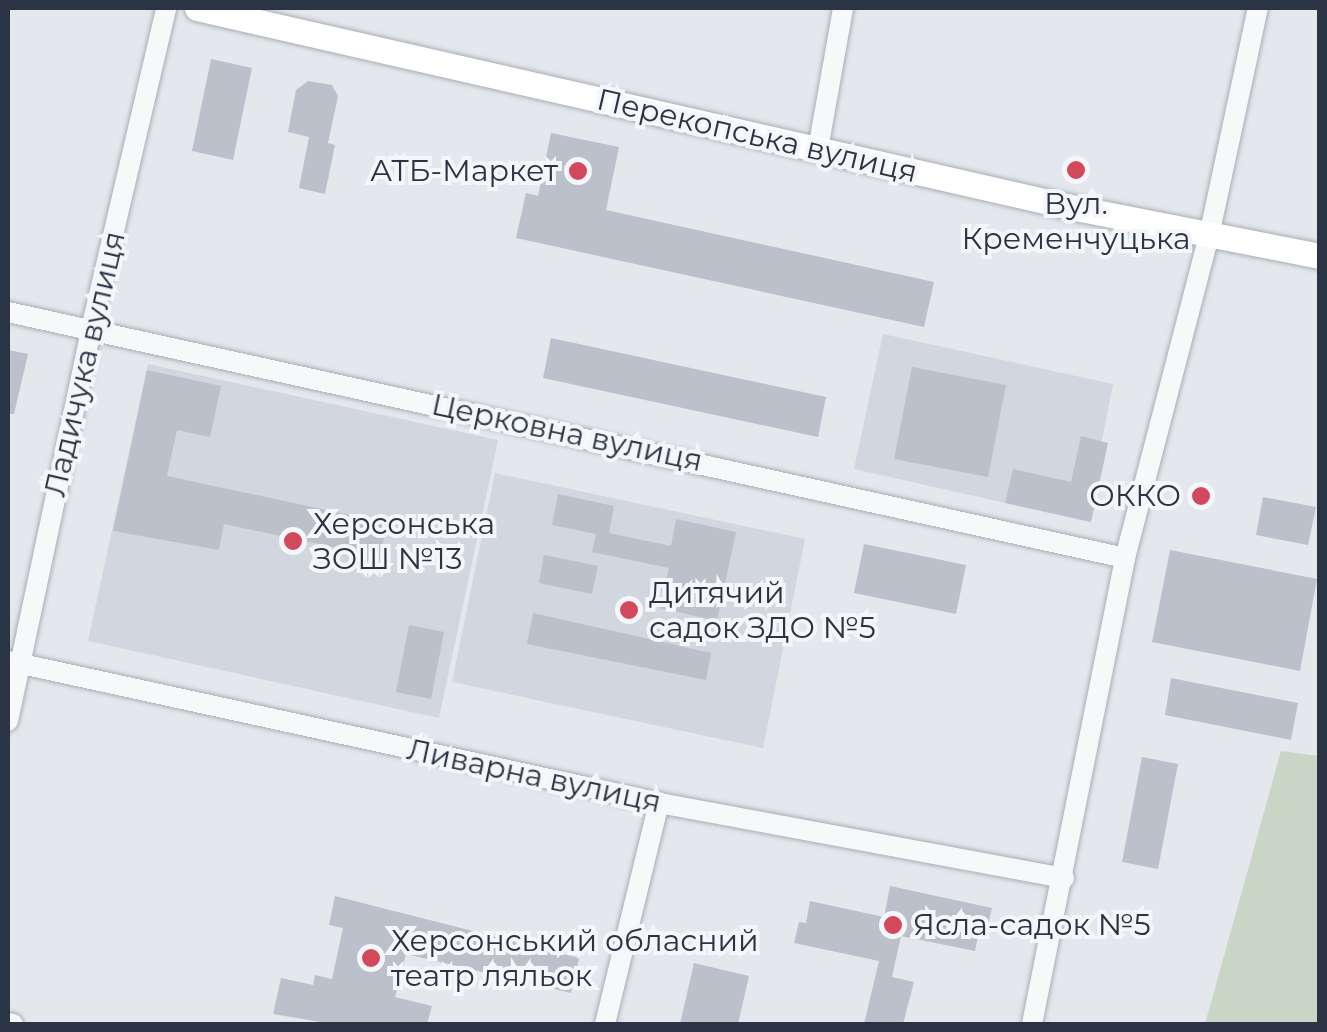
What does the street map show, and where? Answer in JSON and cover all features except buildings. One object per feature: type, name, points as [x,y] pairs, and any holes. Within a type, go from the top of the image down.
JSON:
[{"type":"main road","name":"Перекопська вулиця","points":[[196,8],[818,150],[1208,236],[1320,256]]},
{"type":"street","name":"Ладичука вулиця","points":[[8,721],[14,662],[166,8]]},
{"type":"street","points":[[818,150],[843,8]]},
{"type":"street","points":[[1039,1019],[1125,558],[1208,236],[1258,8]]},
{"type":"street","name":"Церковна вулиця","points":[[8,312],[1125,558]]},
{"type":"street","name":"Ливарна вулиця","points":[[14,662],[658,803],[1064,878]]},
{"type":"street","points":[[604,1024],[658,803]]},
{"type":"shaded area","points":[[883,334],[1113,384],[1086,521],[854,469]]},
{"type":"shaded area","name":"Херсонська ЗОШ №13","points":[[148,364],[498,440],[439,718],[88,641]]},
{"type":"shaded area","name":"Дитячий садок ЗДО №5","points":[[495,473],[805,539],[763,748],[452,682]]},
{"type":"green space","points":[[1281,751],[1319,756],[1319,1024],[1205,1024]]},
{"type":"place","name":"Вул. Кременчуцька","points":[[1076,170]]},
{"type":"place","name":"АТБ-Маркет","points":[[578,171]]},
{"type":"place","name":"ОККО","points":[[1201,496]]},
{"type":"place","name":"Херсонська ЗОШ №13","points":[[293,541]]},
{"type":"place","name":"Дитячий садок ЗДО №5","points":[[629,610]]},
{"type":"place","name":"Ясла-садок №5","points":[[893,925]]},
{"type":"place","name":"Херсонський обласний театр ляльок","points":[[371,958]]}]
